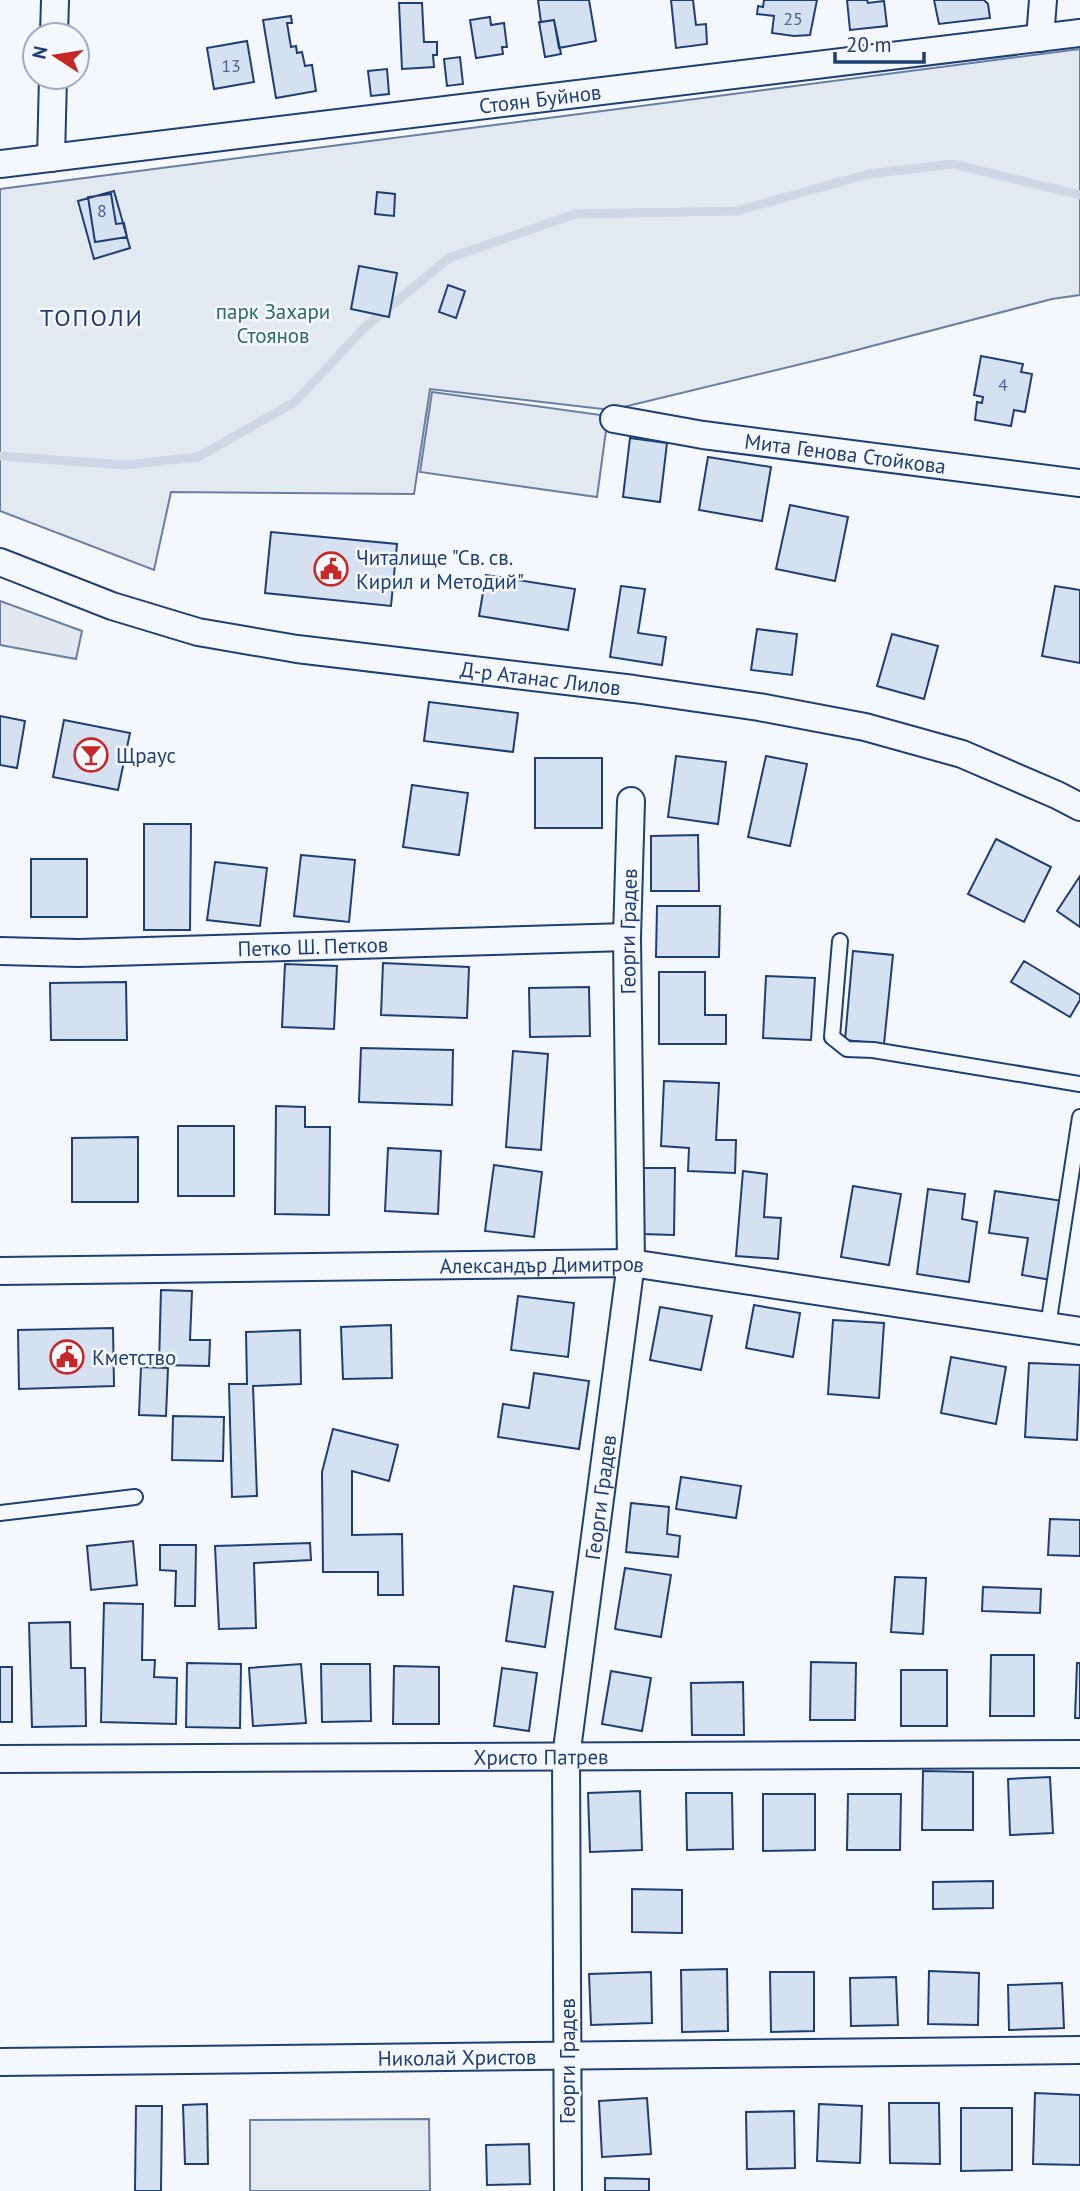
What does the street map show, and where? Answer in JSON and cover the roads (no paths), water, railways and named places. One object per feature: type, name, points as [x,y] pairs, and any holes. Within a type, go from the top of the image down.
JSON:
[{"type":"street","points":[[54,21],[55,0]]},
{"type":"street","points":[[1040,38],[1043,0]]},
{"type":"street","name":"Стоян Буйнов","points":[[0,164],[1080,33]]},
{"type":"street","points":[[51,158],[53,91]]},
{"type":"street","name":"Мита Генова Стойкова","points":[[614,419],[703,436],[1080,483]]},
{"type":"street","name":"Д-р Атанас Лилов","points":[[0,562],[112,606],[198,632],[297,649],[634,688],[759,706],[865,727],[962,754],[1080,807]]},
{"type":"street","name":"Георги Градев","points":[[568,2191],[566,1757],[631,1263],[627,937],[631,801]]},
{"type":"street","name":"Петко Ш. Петков","points":[[0,951],[78,953],[627,937]]},
{"type":"street","name":"Александър Димитров","points":[[0,1272],[631,1263],[1080,1331]]},
{"type":"street","name":"Христо Патрев","points":[[0,1759],[1080,1754]]},
{"type":"street","name":"Николай Христов","points":[[0,2062],[1080,2050]]},
{"type":"lane","points":[[840,942],[832,1037],[847,1049],[873,1049],[1080,1084]]},
{"type":"lane","points":[[1048,1326],[1080,1116]]},
{"type":"lane","points":[[0,1513],[135,1497]]},
{"type":"waterway","points":[[0,456],[125,465],[198,457],[295,402],[364,328],[449,258],[575,214],[737,211],[868,174],[953,164],[1080,195]]},
{"type":"place","name":"Читалище \"Св. св. Кирил и Методий\"","points":[[331,569]]},
{"type":"place","name":"Щраус","points":[[91,755]]},
{"type":"place","name":"Кметство","points":[[67,1357]]},
{"type":"district","name":"ТОПОЛИ","points":[[92,317]]},
{"type":"park label","name":"парк Захари Стоянов","points":[[273,323]]}]
